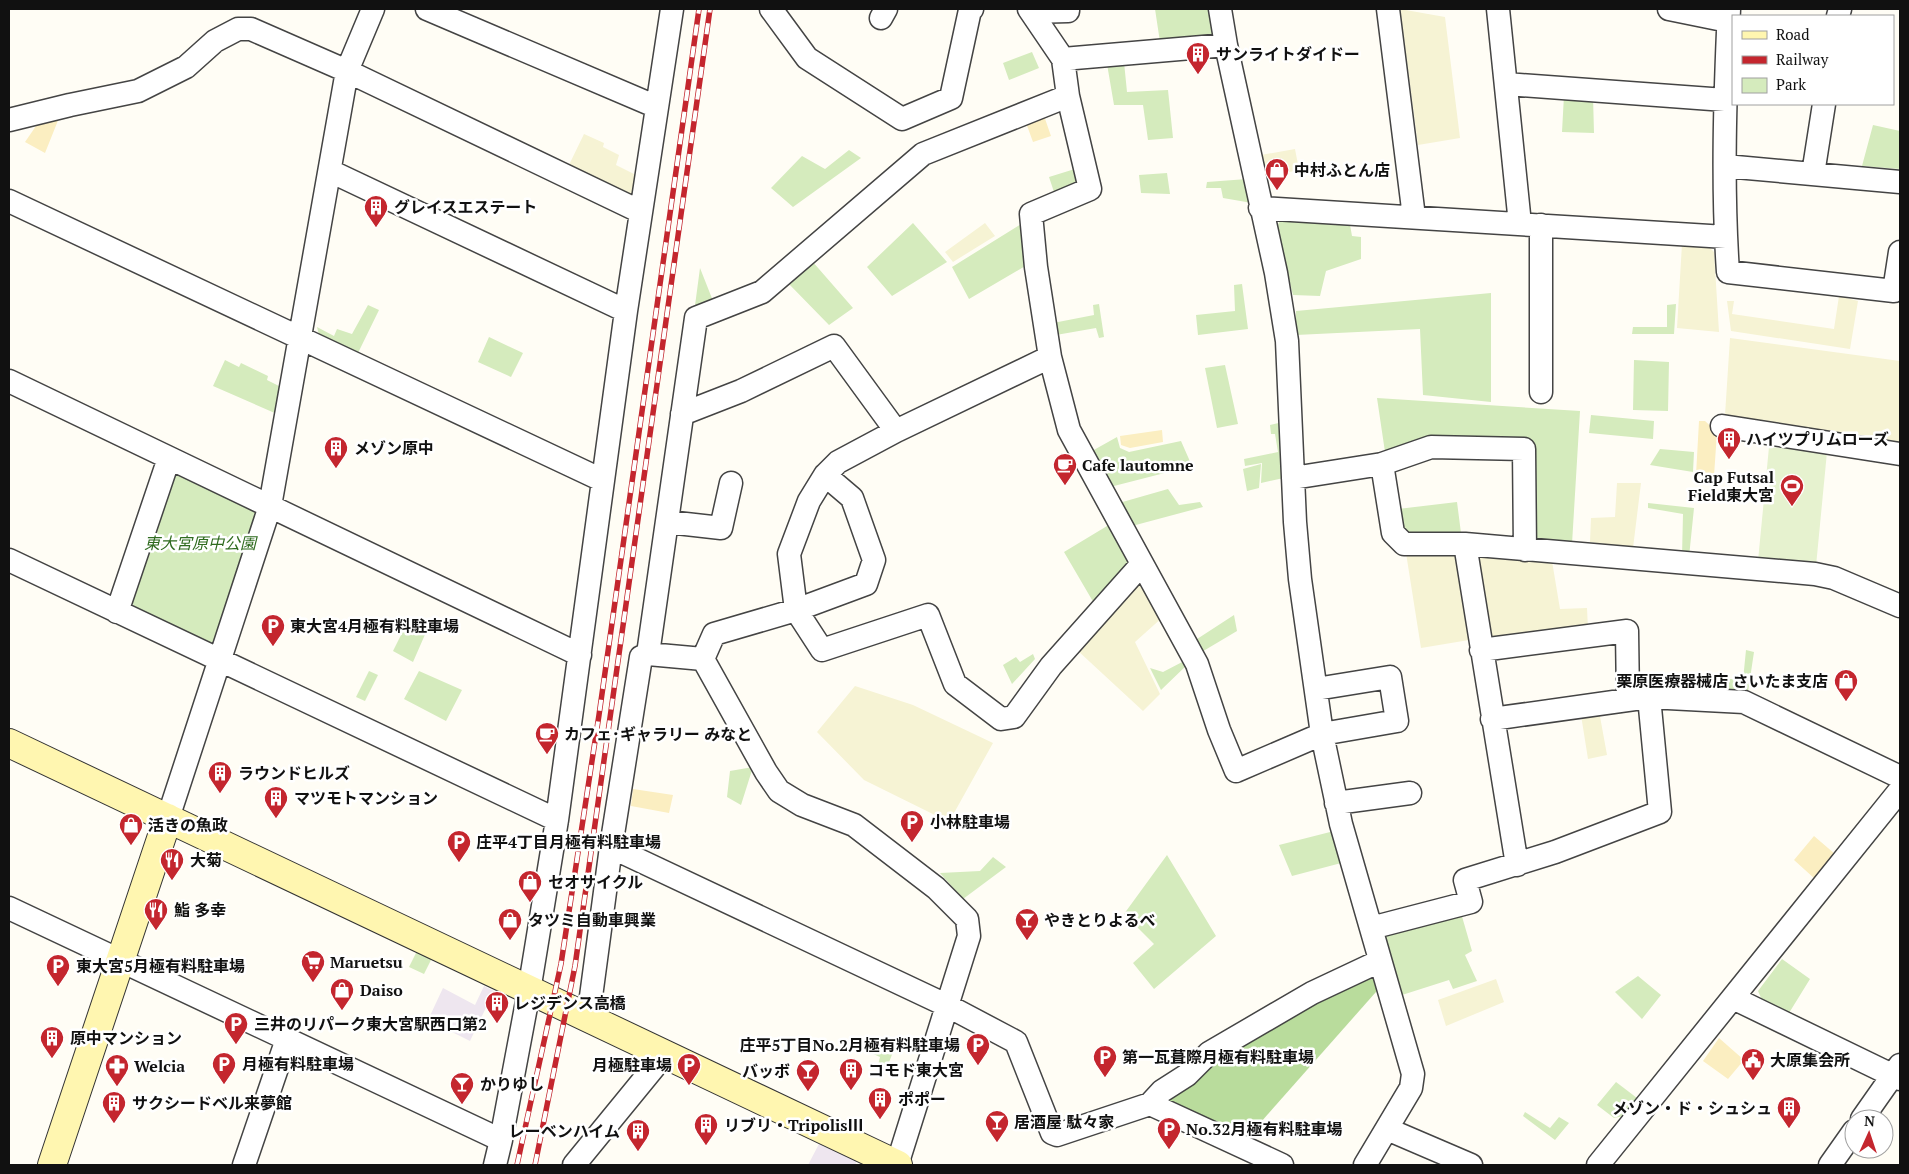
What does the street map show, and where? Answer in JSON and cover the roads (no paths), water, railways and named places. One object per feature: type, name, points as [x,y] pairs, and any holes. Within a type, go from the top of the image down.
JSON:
[{"type":"street","points":[[52,1165],[270,506],[347,71],[373,9]]},
{"type":"street","points":[[428,9],[657,107]]},
{"type":"street","points":[[495,1165],[502,1140],[529,991],[557,820],[602,480],[672,9]]},
{"type":"street","points":[[771,9],[806,58],[902,119],[951,98],[970,10],[972,9]]},
{"type":"street","points":[[1030,10],[1068,11],[1068,9]]},
{"type":"street","points":[[1220,9],[1260,208],[1276,273],[1287,341],[1300,579],[1322,734],[1341,824],[1413,1074],[1411,1088],[1365,1165]]},
{"type":"street","points":[[1388,9],[1414,217]]},
{"type":"street","points":[[1498,9],[1506,84],[1530,224],[1541,392]]},
{"type":"street","points":[[1669,9],[1728,15],[1725,100],[1728,272],[1894,291],[1900,252]]},
{"type":"street","points":[[1030,10],[1063,60],[1068,96],[1090,189],[1031,214],[1036,267],[1050,357],[1069,430],[1196,664],[1219,730],[1236,771],[1322,734],[1397,721],[1390,677],[1316,689]]},
{"type":"street","points":[[9,120],[138,91],[186,67],[215,41],[238,29],[251,29],[347,71],[641,212]]},
{"type":"street","points":[[1063,60],[1226,44]]},
{"type":"street","points":[[1506,84],[1725,100]]},
{"type":"street","points":[[648,654],[696,318],[762,292],[923,154],[1068,96]]},
{"type":"street","points":[[1813,174],[1824,105]]},
{"type":"street","points":[[1725,166],[1900,182]]},
{"type":"street","points":[[330,171],[626,311]]},
{"type":"street","points":[[9,201],[602,480]]},
{"type":"street","points":[[1260,208],[1726,236]]},
{"type":"street","points":[[682,414],[741,391],[834,346],[896,431]]},
{"type":"street","points":[[1050,357],[896,431],[838,462],[825,475],[809,501],[789,554],[796,610],[822,650],[928,615],[955,684],[1001,719],[1014,717],[1052,666],[1141,565]]},
{"type":"street","points":[[9,381],[580,655]]},
{"type":"street","points":[[1722,426],[1900,454]]},
{"type":"street","points":[[1293,478],[1382,464],[1431,447],[1524,449],[1525,550]]},
{"type":"street","points":[[116,612],[169,458]]},
{"type":"street","points":[[1382,464],[1393,533],[1404,544],[1465,544],[1815,574],[1896,597]]},
{"type":"street","points":[[703,659],[714,634],[796,610],[866,584],[874,560],[852,498],[825,475]]},
{"type":"street","points":[[668,522],[721,528],[731,483]]},
{"type":"street","points":[[1465,544],[1517,865]]},
{"type":"street","points":[[9,560],[557,820]]},
{"type":"street","points":[[1371,928],[1471,902],[1466,880],[1555,852],[1660,812],[1638,698],[1628,631],[1481,650]]},
{"type":"street","points":[[588,1019],[611,847],[642,657],[648,654],[703,659]]},
{"type":"street","points":[[9,743],[897,1165],[969,936],[967,919],[936,888],[854,825],[802,805],[779,791],[766,772],[703,659]]},
{"type":"street","points":[[1492,719],[1638,698],[1744,702],[1900,777]]},
{"type":"street","points":[[1598,1165],[1900,790]]},
{"type":"street","points":[[1336,803],[1410,793]]},
{"type":"street","points":[[611,847],[948,1006],[1016,1042],[1052,1133],[1057,1135],[1150,1104],[1162,1092],[1187,1075],[1209,1053],[1312,993],[1380,960]]},
{"type":"street","points":[[9,908],[502,1140]]},
{"type":"street","points":[[1733,998],[1898,1073],[1870,1109]]},
{"type":"street","points":[[244,1165],[287,1039]]},
{"type":"street","points":[[574,1165],[664,1055]]},
{"type":"street","points":[[1150,1104],[1282,1165]]},
{"type":"street","points":[[1387,1129],[1471,1165]]},
{"type":"street","points":[[1830,1165],[1844,1145]]},
{"type":"railway","points":[[517,1165],[561,964],[599,715],[699,9]]},
{"type":"railway","points":[[535,1165],[575,966],[710,9]]},
{"type":"place","name":"サンライトダイドー","points":[[1198,75]]},
{"type":"place","name":"中村ふとん店","points":[[1277,191]]},
{"type":"place","name":"グレイスエステート","points":[[376,228]]},
{"type":"place","name":"ハイツプリムローズ","points":[[1729,460]]},
{"type":"place","name":"メゾン原中","points":[[336,469]]},
{"type":"place","name":"Cafe lautomne","points":[[1065,486]]},
{"type":"place","name":"Cap Futsal Field東大宮","points":[[1792,507]]},
{"type":"place","name":"東大宮4月極有料駐車場","points":[[273,647]]},
{"type":"place","name":"栗原医療器械店 さいたま支店","points":[[1846,702]]},
{"type":"place","name":"カフェ･ギャラリー みなと","points":[[547,755]]},
{"type":"place","name":"ラウンドヒルズ","points":[[220,794]]},
{"type":"place","name":"マツモトマンション","points":[[276,819]]},
{"type":"place","name":"小林駐車場","points":[[912,843]]},
{"type":"place","name":"活きの魚政","points":[[131,846]]},
{"type":"place","name":"庄平4丁目月極有料駐車場","points":[[459,863]]},
{"type":"place","name":"大菊","points":[[172,881]]},
{"type":"place","name":"セオサイクル","points":[[530,903]]},
{"type":"place","name":"鮨 多幸","points":[[156,931]]},
{"type":"place","name":"タツミ自動車興業","points":[[510,941]]},
{"type":"place","name":"やきとりよるべ","points":[[1027,941]]},
{"type":"place","name":"Maruetsu","points":[[313,983]]},
{"type":"place","name":"東大宮5月極有料駐車場","points":[[58,987]]},
{"type":"place","name":"Daiso","points":[[342,1011]]},
{"type":"place","name":"レジデンス高橋","points":[[497,1024]]},
{"type":"place","name":"三井のリパーク東大宮駅西口第2","points":[[236,1045]]},
{"type":"place","name":"原中マンション","points":[[52,1059]]},
{"type":"place","name":"庄平5丁目No.2月極有料駐車場","points":[[978,1066]]},
{"type":"place","name":"第一瓦葺際月極有料駐車場","points":[[1105,1078]]},
{"type":"place","name":"大原集会所","points":[[1753,1081]]},
{"type":"place","name":"月極有料駐車場","points":[[224,1085]]},
{"type":"place","name":"月極駐車場","points":[[689,1086]]},
{"type":"place","name":"Welcia","points":[[117,1087]]},
{"type":"place","name":"コモド東大宮","points":[[851,1091]]},
{"type":"place","name":"バッボ","points":[[808,1092]]},
{"type":"place","name":"かりゆし","points":[[462,1105]]},
{"type":"place","name":"ポポー","points":[[880,1120]]},
{"type":"place","name":"サクシードベル来夢館","points":[[114,1124]]},
{"type":"place","name":"メゾン・ド・シュシュ","points":[[1789,1129]]},
{"type":"place","name":"居酒屋 駄々家","points":[[997,1143]]},
{"type":"place","name":"リブリ・TripolisⅢ","points":[[706,1146]]},
{"type":"place","name":"No.32月極有料駐車場","points":[[1169,1150]]},
{"type":"place","name":"レーベンハイム","points":[[638,1152]]},
{"type":"park label","name":"東大宮原中公園","points":[[200,543]]}]
